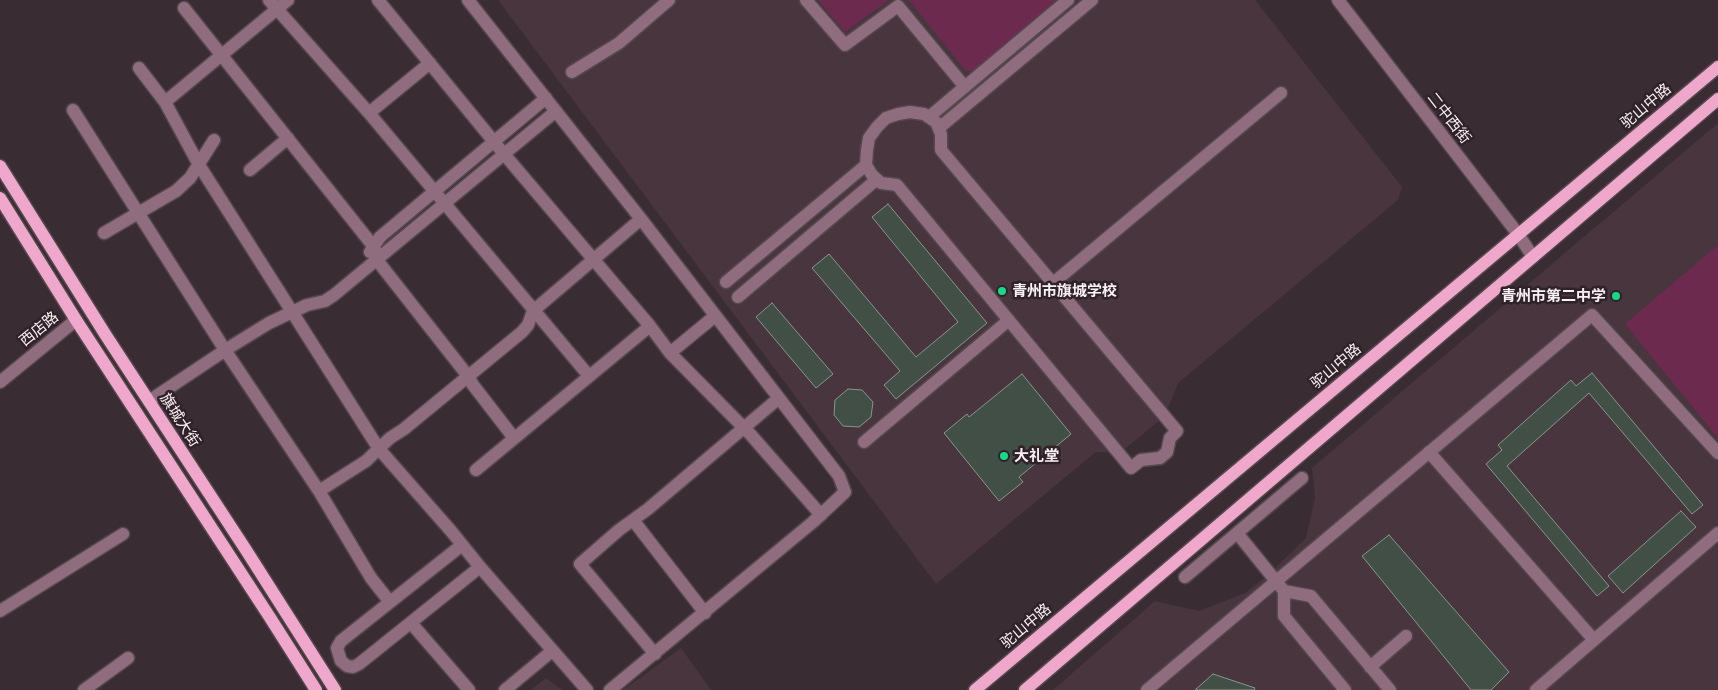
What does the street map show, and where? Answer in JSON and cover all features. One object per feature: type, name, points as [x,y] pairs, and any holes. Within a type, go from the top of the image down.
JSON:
[{"type":"main road","name":"驼山中路","points":[[975,690],[1718,67]]},
{"type":"main road","points":[[1025,690],[1718,99]]},
{"type":"main road","name":"旗城大街","points":[[0,166],[105,334],[335,690]]},
{"type":"main road","points":[[0,198],[76,320],[316,690]]},
{"type":"street","points":[[165,102],[221,56],[273,5],[288,0]]},
{"type":"street","points":[[378,0],[504,154],[650,326],[670,353],[751,435],[821,515]]},
{"type":"street","points":[[468,0],[641,219],[839,476],[844,492],[821,515],[610,690]]},
{"type":"street","points":[[572,72],[620,43],[669,0]]},
{"type":"street","points":[[806,0],[846,45],[898,6],[965,87]]},
{"type":"street","points":[[929,118],[1068,0]]},
{"type":"street","points":[[939,128],[1092,0]]},
{"type":"street","name":"二中西街","points":[[1338,0],[1518,234],[1533,257]]},
{"type":"street","points":[[273,5],[369,113],[589,376]]},
{"type":"street","points":[[184,8],[376,252],[380,264],[514,438]]},
{"type":"street","points":[[369,113],[430,63]]},
{"type":"street","points":[[139,68],[165,102],[199,165],[379,449],[587,690]]},
{"type":"street","points":[[1053,283],[1280,93]]},
{"type":"street","points":[[376,252],[380,237],[546,98]]},
{"type":"street","points":[[73,110],[224,350],[319,491],[371,578],[390,602]]},
{"type":"street","points":[[149,401],[224,350],[269,323],[306,305],[325,301],[342,287],[376,252],[444,203],[556,111]]},
{"type":"street","points":[[910,112],[924,114],[929,118],[936,122],[939,128],[941,150],[1177,431],[1170,438],[1167,452],[1160,458],[1140,460],[1131,468],[897,186],[881,183],[872,175],[866,165],[866,150],[869,138],[877,127],[886,118],[898,114],[910,112]]},
{"type":"street","points":[[250,170],[288,138]]},
{"type":"street","points":[[104,233],[176,191],[190,178],[214,140]]},
{"type":"street","points":[[726,282],[866,165]]},
{"type":"street","points":[[738,297],[876,180]]},
{"type":"street","points":[[319,491],[366,461],[390,438],[404,429],[522,332],[528,325],[533,311],[641,219]]},
{"type":"street","points":[[777,240],[788,254]]},
{"type":"street","points":[[1147,690],[1280,586],[1429,452],[1592,315],[1718,454]]},
{"type":"street","points":[[670,353],[715,316]]},
{"type":"street","name":"西店路","points":[[0,382],[76,320]]},
{"type":"street","points":[[864,442],[1009,320]]},
{"type":"street","points":[[476,470],[650,326]]},
{"type":"street","points":[[655,654],[580,564],[619,530],[648,510],[779,398]]},
{"type":"street","points":[[1429,452],[1594,640]]},
{"type":"street","points":[[1185,577],[1302,478]]},
{"type":"street","points":[[633,520],[705,612]]},
{"type":"street","points":[[1237,533],[1280,586],[1284,616],[1344,689]]},
{"type":"street","points":[[0,611],[123,534]]},
{"type":"street","points":[[1536,690],[1718,534]]},
{"type":"street","points":[[462,545],[342,641],[337,648],[341,661],[347,666],[353,667],[359,664],[480,567]]},
{"type":"street","points":[[1280,586],[1311,596],[1390,690]]},
{"type":"street","points":[[411,623],[469,690]]},
{"type":"street","points":[[1370,666],[1406,636]]},
{"type":"street","points":[[505,690],[552,651]]},
{"type":"street","points":[[84,690],[128,658]]},
{"type":"street","points":[[324,673],[341,661]]},
{"type":"shaded area","name":"青州市旗城学校","points":[[498,0],[1255,0],[1402,187],[1398,200],[1178,383],[1165,416],[1120,453],[1096,452],[936,584]]},
{"type":"shaded area","points":[[818,0],[889,0],[845,32]]},
{"type":"shaded area","points":[[909,0],[1059,0],[972,72],[965,70]]},
{"type":"shaded area","name":"青州市第二中学","points":[[1718,123],[1718,690],[1053,690],[1155,601],[1199,611],[1245,593],[1269,574],[1306,538],[1315,498],[1312,468]]},
{"type":"shaded area","points":[[1718,245],[1718,438],[1625,324]]},
{"type":"shaded area","points":[[681,648],[711,690],[623,690]]},
{"type":"shaded area","points":[[546,678],[562,690],[531,690]]},
{"type":"building","points":[[888,204],[987,323],[896,399],[884,385],[900,371],[812,268],[829,254],[916,357],[958,322],[872,217]]},
{"type":"building","points":[[772,303],[833,374],[816,388],[756,317]]},
{"type":"building","points":[[1592,373],[1703,505],[1692,514],[1589,393],[1507,466],[1609,586],[1597,596],[1486,464],[1502,450],[1498,445],[1571,380],[1576,386]]},
{"type":"building","name":"大礼堂","points":[[1022,374],[1071,434],[1019,477],[1023,482],[999,501],[944,433],[967,414],[969,417]]},
{"type":"building","points":[[848,389],[862,390],[873,402],[871,417],[859,427],[843,426],[834,415],[835,400]]},
{"type":"building","points":[[1681,511],[1696,527],[1623,593],[1608,576]]},
{"type":"building","points":[[1389,535],[1509,672],[1491,690],[1471,690],[1362,556]]},
{"type":"building","points":[[1213,674],[1255,688],[1254,690],[1195,690]]},
{"type":"place","name":"青州市旗城学校","points":[[1002,291]]},
{"type":"place","name":"青州市第二中学","points":[[1616,296]]},
{"type":"place","name":"大礼堂","points":[[1004,456]]}]
